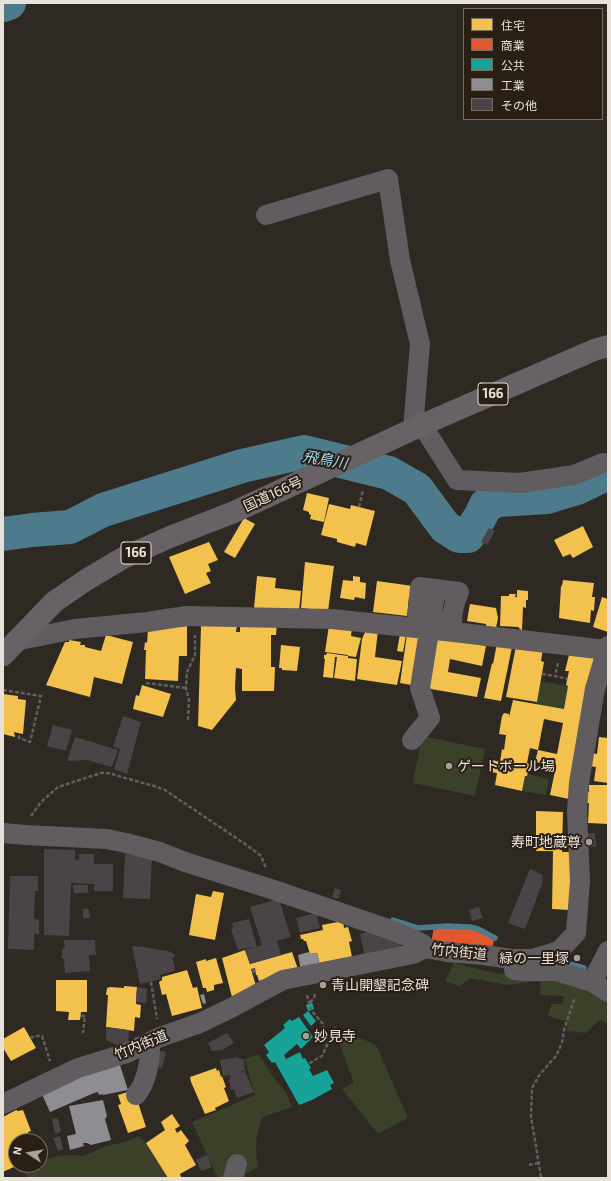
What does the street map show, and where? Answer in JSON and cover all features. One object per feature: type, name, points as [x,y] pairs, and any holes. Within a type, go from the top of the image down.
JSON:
[{"type":"highway","name":"国道166号","points":[[9,648],[54,602],[86,580],[123,558],[170,537],[234,512],[417,427],[594,350],[608,346]]},
{"type":"street","points":[[266,215],[388,179],[400,260],[420,344],[417,427],[457,480],[520,483],[574,475],[603,463]]},
{"type":"street","points":[[412,740],[430,718],[420,688],[435,594]]},
{"type":"street","points":[[9,648],[75,629],[195,616],[332,619],[430,625],[607,649]]},
{"type":"street","name":"竹内街道","points":[[3,1104],[78,1068],[126,1053],[200,1023],[283,980],[413,954],[425,948],[447,952],[532,959],[559,951],[576,933],[580,881],[577,811],[579,783],[595,689],[607,649]]},
{"type":"street","points":[[3,833],[107,839],[160,852],[185,862],[268,888],[398,932],[423,944],[425,948]]},
{"type":"street","points":[[447,952],[477,964],[520,971],[556,971],[600,987],[608,951]]},
{"type":"street","points":[[136,1095],[146,1074],[155,1040]]},
{"type":"path","points":[[359,507],[363,490]]},
{"type":"path","points":[[188,720],[190,700],[186,688],[187,672],[195,655],[195,616]]},
{"type":"path","points":[[542,674],[556,676]]},
{"type":"path","points":[[146,683],[186,688]]},
{"type":"path","points":[[3,690],[41,696],[30,742],[19,738],[19,733]]},
{"type":"path","points":[[26,835],[28,821],[32,813],[41,802],[58,787],[108,772],[157,786],[165,790],[248,846],[261,856],[269,872],[268,888]]},
{"type":"path","points":[[151,982],[155,1040]]},
{"type":"path","points":[[308,1064],[322,1056],[327,1045],[323,1024],[311,1010],[310,1002]]},
{"type":"path","points":[[81,1016],[85,1016],[83,1033]]},
{"type":"path","points":[[541,1177],[531,1116],[532,1088],[540,1074],[556,1056],[562,1043],[568,1019]]},
{"type":"path","points":[[30,1038],[42,1036],[45,1048],[57,1078]]},
{"type":"path","points":[[529,1165],[538,1162]]},
{"type":"green space","points":[[541,681],[568,686],[564,709],[536,704]]},
{"type":"green space","name":"ゲートボール場","points":[[422,736],[485,749],[475,796],[413,783]]},
{"type":"green space","points":[[528,774],[549,779],[546,795],[522,791],[525,776]]},
{"type":"green space","points":[[454,963],[495,973],[549,978],[576,985],[608,1002],[608,1023],[600,1020],[586,1033],[567,1031],[568,1022],[548,1016],[551,1004],[562,1004],[564,996],[540,995],[541,983],[539,981],[507,985],[470,978],[460,986],[445,981]]},
{"type":"green space","points":[[333,1026],[376,1045],[408,1118],[378,1134],[342,1089],[354,1083]]},
{"type":"green space","points":[[259,1054],[273,1077],[286,1092],[292,1107],[261,1119],[256,1143],[258,1167],[239,1177],[219,1178],[192,1122],[255,1095],[245,1059]]},
{"type":"green space","points":[[139,1136],[146,1143],[168,1178],[27,1178],[25,1173],[48,1173],[48,1159],[57,1156],[83,1156],[107,1146],[124,1142]]},
{"type":"building: 住宅","points":[[307,493],[329,498],[324,522],[310,519],[311,515],[309,512],[303,510]]},
{"type":"building: 住宅","points":[[329,504],[350,509],[351,505],[375,511],[366,546],[356,543],[355,547],[337,542],[337,539],[321,535]]},
{"type":"building: 住宅","points":[[244,518],[255,524],[235,558],[224,552]]},
{"type":"building: 住宅","points":[[583,526],[593,547],[573,558],[570,554],[563,557],[554,540]]},
{"type":"building: 住宅","points":[[209,542],[218,560],[208,564],[211,571],[206,573],[211,583],[185,594],[169,557]]},
{"type":"building: 住宅","points":[[305,562],[334,566],[328,611],[301,608]]},
{"type":"building: 住宅","points":[[257,576],[276,578],[275,588],[301,591],[299,611],[254,608]]},
{"type":"building: 住宅","points":[[353,576],[360,577],[360,582],[366,583],[365,599],[355,597],[354,600],[340,598],[343,580],[353,581]]},
{"type":"building: 住宅","points":[[563,580],[594,583],[592,597],[595,597],[594,611],[591,610],[590,623],[559,618],[561,586]]},
{"type":"building: 住宅","points":[[377,581],[420,587],[419,598],[409,597],[407,616],[373,612]]},
{"type":"building: 住宅","points":[[517,590],[528,591],[526,608],[523,607],[522,631],[518,627],[500,626],[501,596],[516,594],[515,597],[517,597]]},
{"type":"building: 住宅","points":[[602,597],[608,599],[608,632],[593,627]]},
{"type":"building: 住宅","points":[[470,604],[496,608],[498,618],[496,628],[486,627],[486,624],[467,621]]},
{"type":"building: 住宅","points":[[240,623],[277,624],[276,635],[271,635],[271,667],[275,667],[274,691],[242,691],[242,669],[236,668],[236,700],[212,730],[198,726],[201,626],[237,625],[236,632],[240,632]]},
{"type":"building: 住宅","points":[[329,625],[352,628],[351,636],[361,638],[356,657],[325,652]]},
{"type":"building: 住宅","points":[[187,626],[187,656],[179,656],[178,681],[145,679],[146,650],[144,650],[145,642],[147,643],[148,630]]},
{"type":"building: 住宅","points":[[367,628],[378,630],[375,657],[402,661],[397,685],[357,679],[362,639]]},
{"type":"building: 住宅","points":[[400,634],[406,635],[403,652],[397,651]]},
{"type":"building: 住宅","points":[[407,634],[424,636],[417,686],[400,683]]},
{"type":"building: 住宅","points":[[106,635],[133,642],[122,684],[94,677],[90,697],[46,685],[65,642],[69,642],[69,640],[81,642],[80,645],[85,645],[85,647],[101,651]]},
{"type":"building: 住宅","points":[[434,637],[486,646],[482,666],[450,659],[448,672],[481,678],[477,697],[425,688]]},
{"type":"building: 住宅","points":[[497,643],[512,647],[501,701],[484,698]]},
{"type":"building: 住宅","points":[[281,645],[300,647],[297,671],[282,670],[282,668],[279,668]]},
{"type":"building: 住宅","points":[[516,646],[543,649],[541,661],[544,662],[537,702],[506,697]]},
{"type":"building: 住宅","points":[[570,651],[595,657],[569,799],[550,795],[556,766],[535,762],[538,750],[530,748],[527,763],[530,764],[527,776],[525,776],[522,791],[495,785],[497,773],[490,772],[492,760],[500,762],[502,749],[504,750],[506,735],[499,734],[502,716],[504,713],[509,714],[509,717],[513,700],[564,709],[569,671],[565,671]],"holes":[[[544,719],[563,723],[557,754],[538,750]]]},
{"type":"building: 住宅","points":[[327,653],[357,659],[355,681],[334,678],[337,657],[335,657],[333,678],[323,677],[324,655]]},
{"type":"building: 住宅","points":[[142,685],[171,694],[163,717],[133,709],[136,695],[139,696]]},
{"type":"building: 住宅","points":[[3,694],[18,696],[18,699],[26,700],[23,734],[14,732],[15,737],[3,734]]},
{"type":"building: 住宅","points":[[599,737],[608,738],[608,783],[594,781],[596,767],[590,766],[592,753],[597,754]]},
{"type":"building: 住宅","points":[[589,785],[608,785],[608,824],[588,823],[589,803],[586,803],[586,792],[589,792]]},
{"type":"building: 住宅","points":[[536,811],[563,812],[562,852],[572,852],[569,910],[552,909],[553,851],[536,851]]},
{"type":"building: 住宅","points":[[213,891],[224,893],[215,940],[189,935],[196,894],[211,897]]},
{"type":"building: 住宅","points":[[343,921],[344,928],[348,927],[352,941],[349,942],[352,957],[320,965],[317,953],[310,954],[306,941],[301,939],[300,935],[323,930],[322,925]]},
{"type":"building: 住宅","points":[[245,950],[250,964],[292,952],[298,969],[259,981],[255,968],[251,969],[257,989],[233,1001],[222,958]]},
{"type":"building: 住宅","points":[[216,958],[223,983],[214,985],[214,990],[207,992],[206,988],[203,988],[196,962]]},
{"type":"building: 住宅","points":[[187,970],[193,988],[197,987],[202,1008],[172,1016],[166,994],[162,995],[159,982],[162,980],[162,977]]},
{"type":"building: 住宅","points":[[56,980],[87,980],[87,1012],[81,1012],[80,1020],[68,1020],[69,1012],[56,1011]]},
{"type":"building: 住宅","points":[[124,986],[137,987],[136,1004],[141,1005],[140,1018],[135,1017],[134,1031],[106,1027],[107,988],[124,988]]},
{"type":"building: 住宅","points":[[24,1027],[36,1048],[11,1061],[3,1048],[3,1039]]},
{"type":"building: 住宅","points":[[216,1068],[217,1071],[219,1070],[221,1077],[222,1076],[226,1087],[224,1088],[229,1101],[215,1108],[216,1110],[205,1114],[190,1077]]},
{"type":"building: 住宅","points":[[134,1090],[146,1127],[128,1133],[118,1105],[121,1104],[118,1095]]},
{"type":"building: 住宅","points":[[16,1110],[23,1110],[31,1131],[28,1133],[8,1133],[8,1170],[5,1171],[3,1171],[3,1117]]},
{"type":"building: 住宅","points":[[172,1114],[180,1126],[175,1129],[177,1133],[181,1130],[189,1141],[185,1145],[196,1165],[180,1174],[180,1178],[168,1178],[146,1143],[165,1130],[161,1122]]},
{"type":"building: 商業","points":[[434,927],[467,928],[478,931],[494,940],[492,949],[431,943]]},
{"type":"building: 公共","points":[[312,1002],[314,1009],[308,1011],[306,1005]]},
{"type":"building: 公共","points":[[308,1011],[316,1021],[311,1026],[303,1015]]},
{"type":"building: 公共","points":[[299,1017],[313,1037],[301,1049],[297,1044],[284,1055],[286,1059],[300,1052],[303,1059],[305,1058],[311,1068],[309,1069],[313,1076],[327,1070],[334,1083],[330,1085],[332,1089],[299,1105],[275,1062],[272,1063],[266,1055],[269,1052],[264,1045],[285,1028],[283,1025],[290,1019],[292,1021]]},
{"type":"building: 工業","points":[[309,952],[310,954],[317,953],[320,966],[301,970],[298,955]]},
{"type":"building: 工業","points":[[204,994],[206,1003],[203,1004],[200,995]]},
{"type":"building: 工業","points":[[119,1062],[128,1090],[103,1095],[99,1095],[98,1092],[94,1093],[50,1112],[41,1092]]},
{"type":"building: 工業","points":[[103,1100],[107,1116],[105,1119],[111,1140],[91,1145],[83,1143],[84,1146],[70,1150],[67,1136],[76,1134],[69,1106]]},
{"type":"building: その他","points":[[489,528],[495,531],[487,545],[481,542]]},
{"type":"building: その他","points":[[123,716],[141,722],[127,774],[114,769],[120,749],[113,747]]},
{"type":"building: その他","points":[[53,725],[72,730],[66,751],[47,746]]},
{"type":"building: その他","points":[[75,737],[118,750],[112,767],[87,760],[67,761]]},
{"type":"building: その他","points":[[595,833],[596,847],[584,847],[584,834]]},
{"type":"building: その他","points":[[44,849],[75,850],[75,860],[79,860],[79,854],[94,854],[94,864],[113,864],[113,891],[94,891],[94,884],[71,883],[69,936],[44,935]]},
{"type":"building: その他","points":[[125,854],[152,856],[150,899],[123,898]]},
{"type":"building: その他","points":[[530,869],[543,875],[542,884],[525,929],[508,923]]},
{"type":"building: その他","points":[[10,876],[38,876],[38,891],[35,891],[34,919],[39,920],[39,934],[34,934],[34,950],[8,949]]},
{"type":"building: その他","points":[[73,885],[88,885],[88,893],[74,893]]},
{"type":"building: その他","points":[[335,888],[341,890],[338,899],[332,897]]},
{"type":"building: その他","points":[[279,899],[291,937],[277,941],[281,955],[250,964],[245,950],[254,947],[238,950],[231,929],[233,928],[232,923],[249,919],[257,947],[262,945],[250,907]]},
{"type":"building: その他","points":[[479,907],[483,918],[472,921],[469,910]]},
{"type":"building: その他","points":[[83,909],[89,909],[90,918],[83,918]]},
{"type":"building: その他","points":[[316,913],[320,928],[300,933],[296,918]]},
{"type":"building: その他","points":[[374,931],[399,939],[401,949],[365,957],[360,934]]},
{"type":"building: その他","points":[[64,940],[95,940],[96,955],[89,955],[90,971],[65,973],[64,959],[62,959],[62,949],[65,948]]},
{"type":"building: その他","points":[[132,946],[172,952],[172,954],[174,953],[175,957],[172,957],[175,969],[174,971],[160,975],[161,979],[140,984]]},
{"type":"building: その他","points":[[137,987],[147,989],[146,1003],[136,1002]]},
{"type":"building: その他","points":[[106,1027],[129,1030],[128,1043],[117,1045],[106,1040]]},
{"type":"building: その他","points":[[227,1033],[234,1043],[222,1050],[212,1051],[208,1043]]},
{"type":"building: その他","points":[[155,1050],[166,1052],[162,1068],[151,1066]]},
{"type":"building: その他","points":[[239,1057],[239,1059],[244,1059],[245,1071],[254,1092],[237,1098],[234,1089],[231,1090],[229,1082],[231,1075],[223,1076],[220,1060]]},
{"type":"building: その他","points":[[58,1118],[61,1132],[55,1134],[52,1119]]},
{"type":"building: その他","points":[[60,1136],[63,1149],[58,1151],[53,1138]]},
{"type":"building: その他","points":[[207,1155],[212,1167],[201,1171],[196,1160]]},
{"type":"waterway","points":[[3,5],[9,3]]},
{"type":"waterway","name":"飛鳥川","points":[[3,534],[70,527],[103,510],[242,466],[304,452],[389,473],[417,489],[445,527],[459,536],[468,536],[486,505],[498,500],[547,497],[577,488],[608,473]]},
{"type":"waterway","points":[[393,920],[418,928],[447,926],[470,927],[478,929],[495,938]]},
{"type":"waterway","points":[[562,962],[584,968]]},
{"type":"place","name":"ゲートボール場","points":[[449,766]]},
{"type":"place","name":"寿町地蔵尊","points":[[589,842]]},
{"type":"place","name":"緑の一里塚","points":[[577,958]]},
{"type":"place","name":"青山開墾記念碑","points":[[323,985]]},
{"type":"place","name":"妙見寺","points":[[306,1036]]}]
